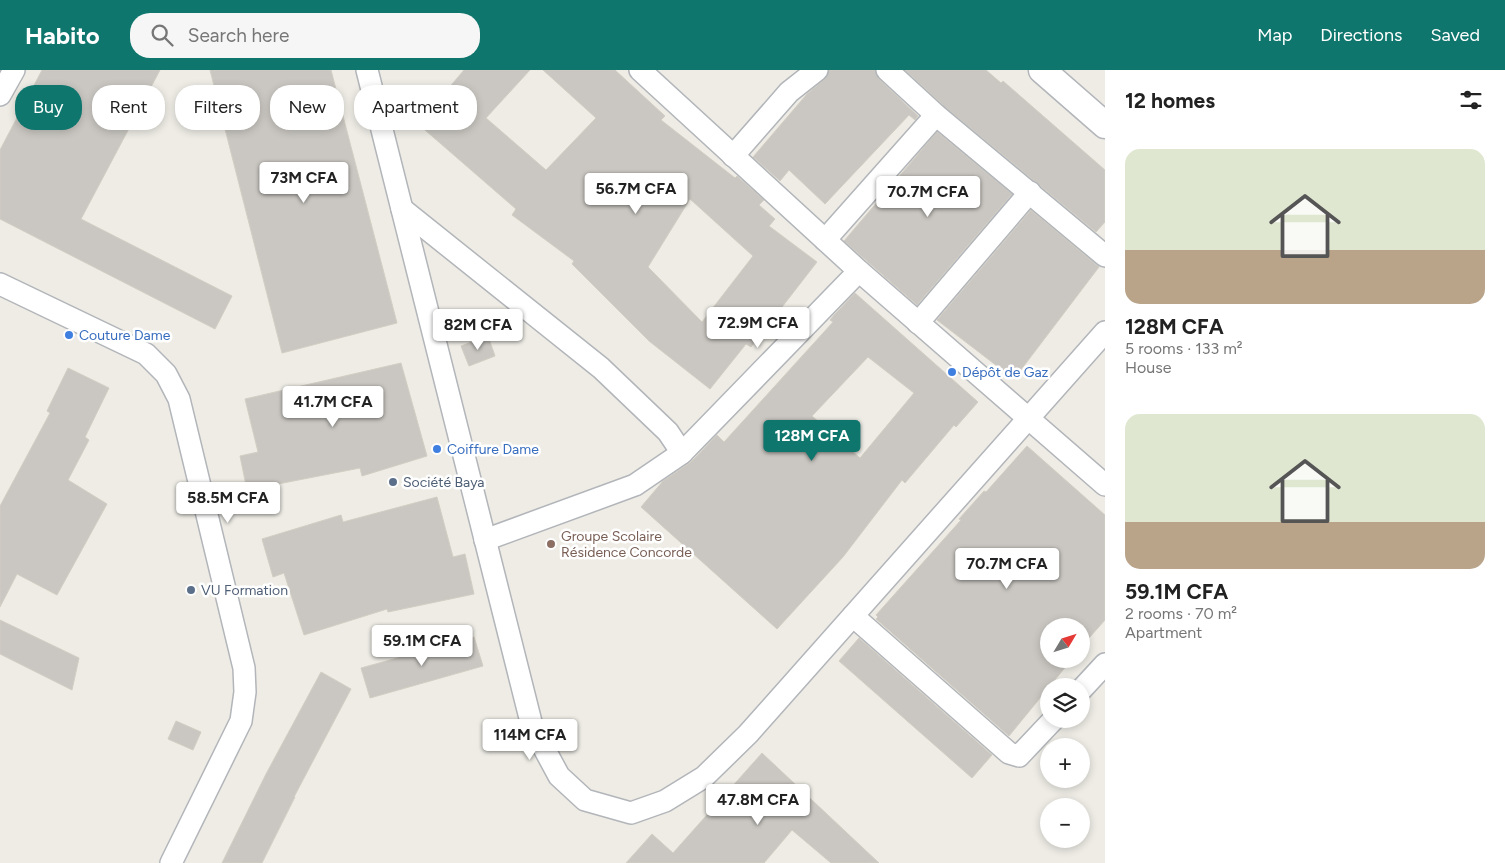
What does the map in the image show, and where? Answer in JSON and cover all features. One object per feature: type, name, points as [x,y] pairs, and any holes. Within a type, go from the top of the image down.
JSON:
[{"type":"street","points":[[0,95],[14,70]]},
{"type":"street","points":[[367,70],[532,726],[558,776],[586,800],[631,813],[665,801],[704,777],[748,734],[1027,417],[1105,332]]},
{"type":"street","points":[[640,70],[918,324],[1105,484]]},
{"type":"street","points":[[733,156],[789,92],[817,70]]},
{"type":"street","points":[[887,70],[936,116],[1105,256]]},
{"type":"street","points":[[1042,70],[1105,126]]},
{"type":"street","points":[[825,240],[936,116]]},
{"type":"street","points":[[918,324],[1030,192]]},
{"type":"street","points":[[402,209],[601,368],[668,432],[682,453]]},
{"type":"street","points":[[485,540],[635,485],[682,453],[859,271]]},
{"type":"street","points":[[0,284],[146,354],[166,374],[179,399],[244,668],[245,692],[241,721],[171,863]]},
{"type":"street","points":[[852,616],[1009,754],[1019,756],[1045,728]]},
{"type":"street","points":[[1090,680],[1105,664]]},
{"type":"building","points":[[42,70],[160,70],[152,85],[92,85],[92,130],[128,130],[81,219],[232,296],[215,329],[0,219],[0,150],[15,121],[15,130],[82,130],[82,85],[34,85]]},
{"type":"building","points":[[210,70],[331,70],[335,85],[270,85],[270,130],[344,130],[344,120],[397,323],[282,353],[225,130],[260,130],[260,85],[214,85]]},
{"type":"building","points":[[464,70],[530,70],[486,118],[546,170],[596,118],[543,70],[615,70],[665,116],[661,120],[735,178],[737,176],[764,200],[759,205],[775,219],[769,226],[817,262],[751,347],[746,344],[710,389],[649,341],[572,264],[574,261],[512,215],[516,209],[425,130],[477,130],[477,85],[451,85]],"holes":[[[690,199],[753,256],[702,322],[648,267]]]},
{"type":"building","points":[[829,70],[875,70],[879,79],[918,116],[915,120],[909,115],[825,204],[789,170],[780,181],[753,157],[807,94],[825,79]]},
{"type":"building","points":[[905,70],[986,70],[1001,83],[1003,81],[1105,170],[1105,222],[1096,232],[944,106]]},
{"type":"building","points":[[937,132],[1012,194],[917,305],[844,241]]},
{"type":"building","points":[[1031,210],[1099,267],[1014,379],[937,320]]},
{"type":"building","points":[[855,293],[978,402],[956,427],[954,425],[905,483],[902,480],[843,557],[777,629],[641,507],[663,481],[691,462],[717,435],[724,442],[833,322],[830,320]],"holes":[[[868,357],[914,393],[860,458],[812,416]]]},
{"type":"building","points":[[488,336],[495,356],[469,366],[461,346]]},
{"type":"building","points":[[401,363],[427,456],[362,476],[360,468],[247,490],[240,456],[258,452],[245,399]]},
{"type":"building","points":[[68,368],[109,388],[85,437],[89,440],[68,480],[107,504],[57,595],[17,574],[0,607],[0,506],[50,413],[47,411]]},
{"type":"building","points":[[1027,446],[1105,515],[1105,620],[1090,637],[1090,618],[1040,618],[1040,668],[1065,668],[1056,678],[1040,678],[1040,698],[1009,736],[876,619],[878,617],[876,615],[961,520],[959,519],[984,491],[986,492]]},
{"type":"building","points":[[437,497],[453,557],[465,554],[474,594],[388,612],[387,609],[304,635],[284,573],[273,577],[262,539],[341,515],[343,522]]},
{"type":"building","points":[[0,620],[79,658],[72,690],[0,654]]},
{"type":"building","points":[[474,637],[483,666],[370,698],[361,668]]},
{"type":"building","points":[[859,638],[992,755],[972,778],[839,661]]},
{"type":"building","points":[[321,672],[351,689],[294,797],[262,863],[222,863],[266,774]]},
{"type":"building","points":[[176,721],[201,732],[193,750],[168,739]]},
{"type":"building","points":[[762,753],[879,863],[831,863],[792,830],[764,863],[626,863],[652,834],[673,853]]},
{"type":"place","name":"Couture Dame","points":[[69,335]]},
{"type":"place","name":"Dépôt de Gaz","points":[[952,372]]},
{"type":"place","name":"Coiffure Dame","points":[[437,449]]},
{"type":"place","name":"Société Baya","points":[[393,482]]},
{"type":"place","name":"Groupe Scolaire Résidence Concorde","points":[[551,544]]},
{"type":"place","name":"VU Formation","points":[[191,590]]}]
